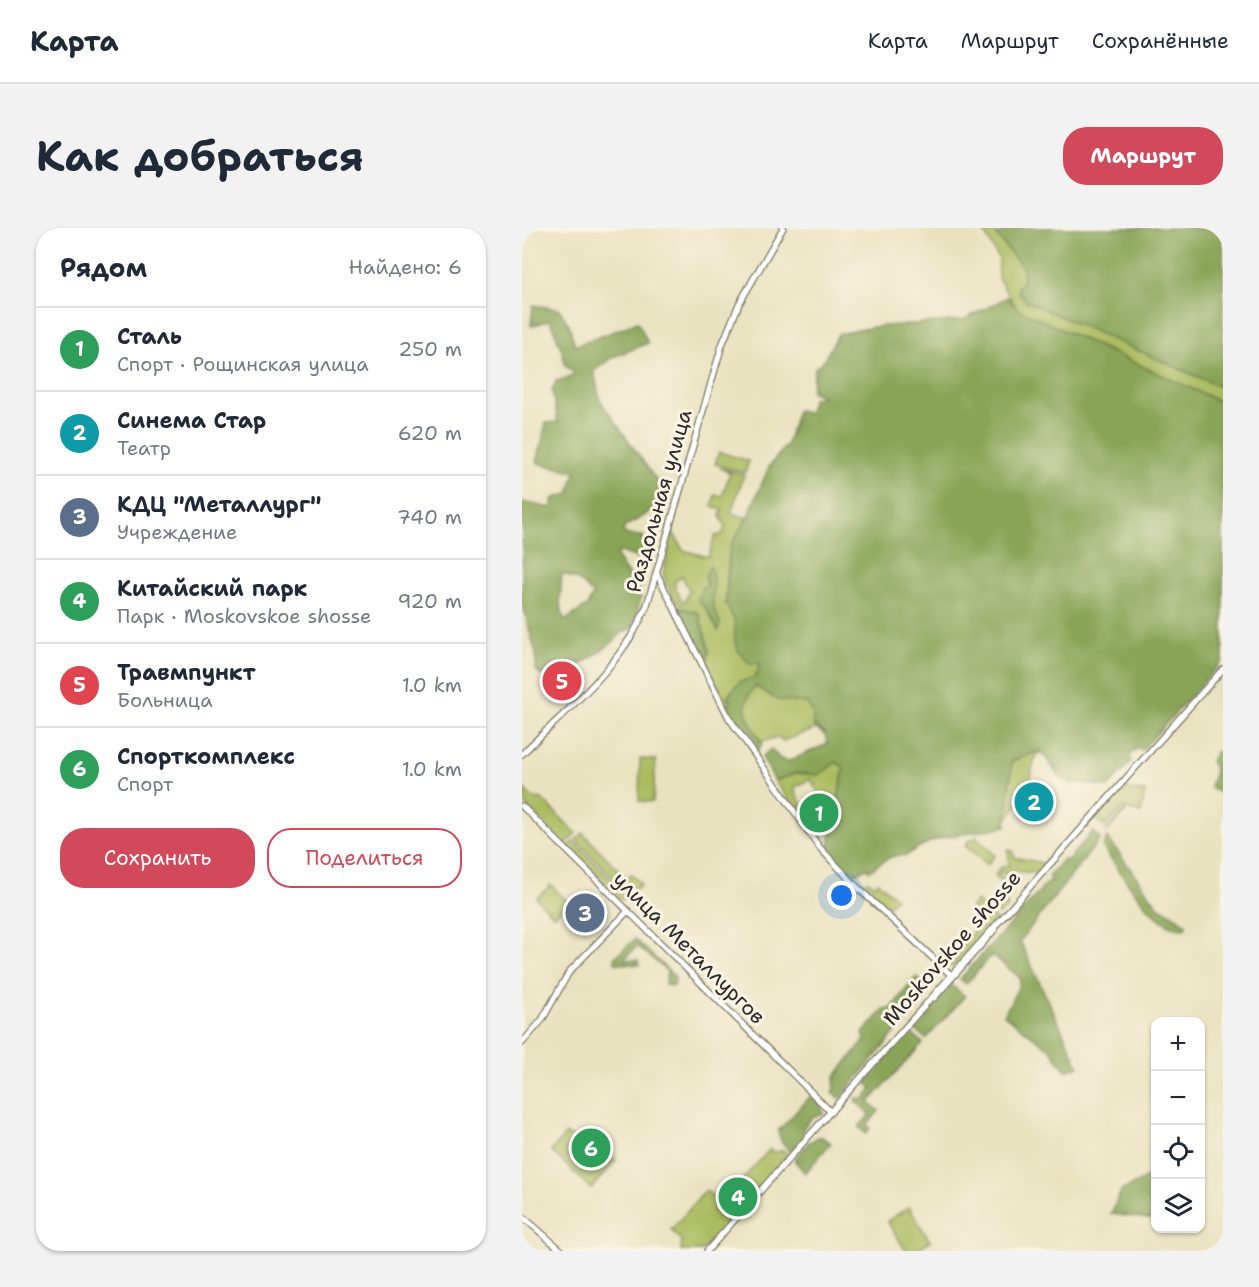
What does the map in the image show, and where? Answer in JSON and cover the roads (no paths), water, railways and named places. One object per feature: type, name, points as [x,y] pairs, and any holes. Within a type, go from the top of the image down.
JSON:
[{"type":"main road","name":"Раздольная улица","points":[[522,754],[628,645],[645,611],[722,345],[739,304],[783,228]]},
{"type":"main road","points":[[657,574],[734,727],[820,848],[854,884],[951,976]]},
{"type":"main road","points":[[651,591],[665,589]]},
{"type":"main road","name":"Moskovskoe shosse","points":[[708,1251],[1223,670]]},
{"type":"main road","name":"улица Металлургов","points":[[522,806],[831,1112]]},
{"type":"main road","points":[[522,1043],[542,1020],[569,972],[628,911]]},
{"type":"main road","points":[[522,1216],[562,1251]]},
{"type":"place","name":"Травмпункт","points":[[562,681]]},
{"type":"place","name":"Синема Стар","points":[[1034,802]]},
{"type":"place","name":"Сталь","points":[[819,813]]},
{"type":"place","name":"КДЦ \"Металлург\"","points":[[585,913]]},
{"type":"place","name":"Спорткомплекс","points":[[591,1148]]},
{"type":"place","name":"Китайский парк","points":[[738,1197]]}]
